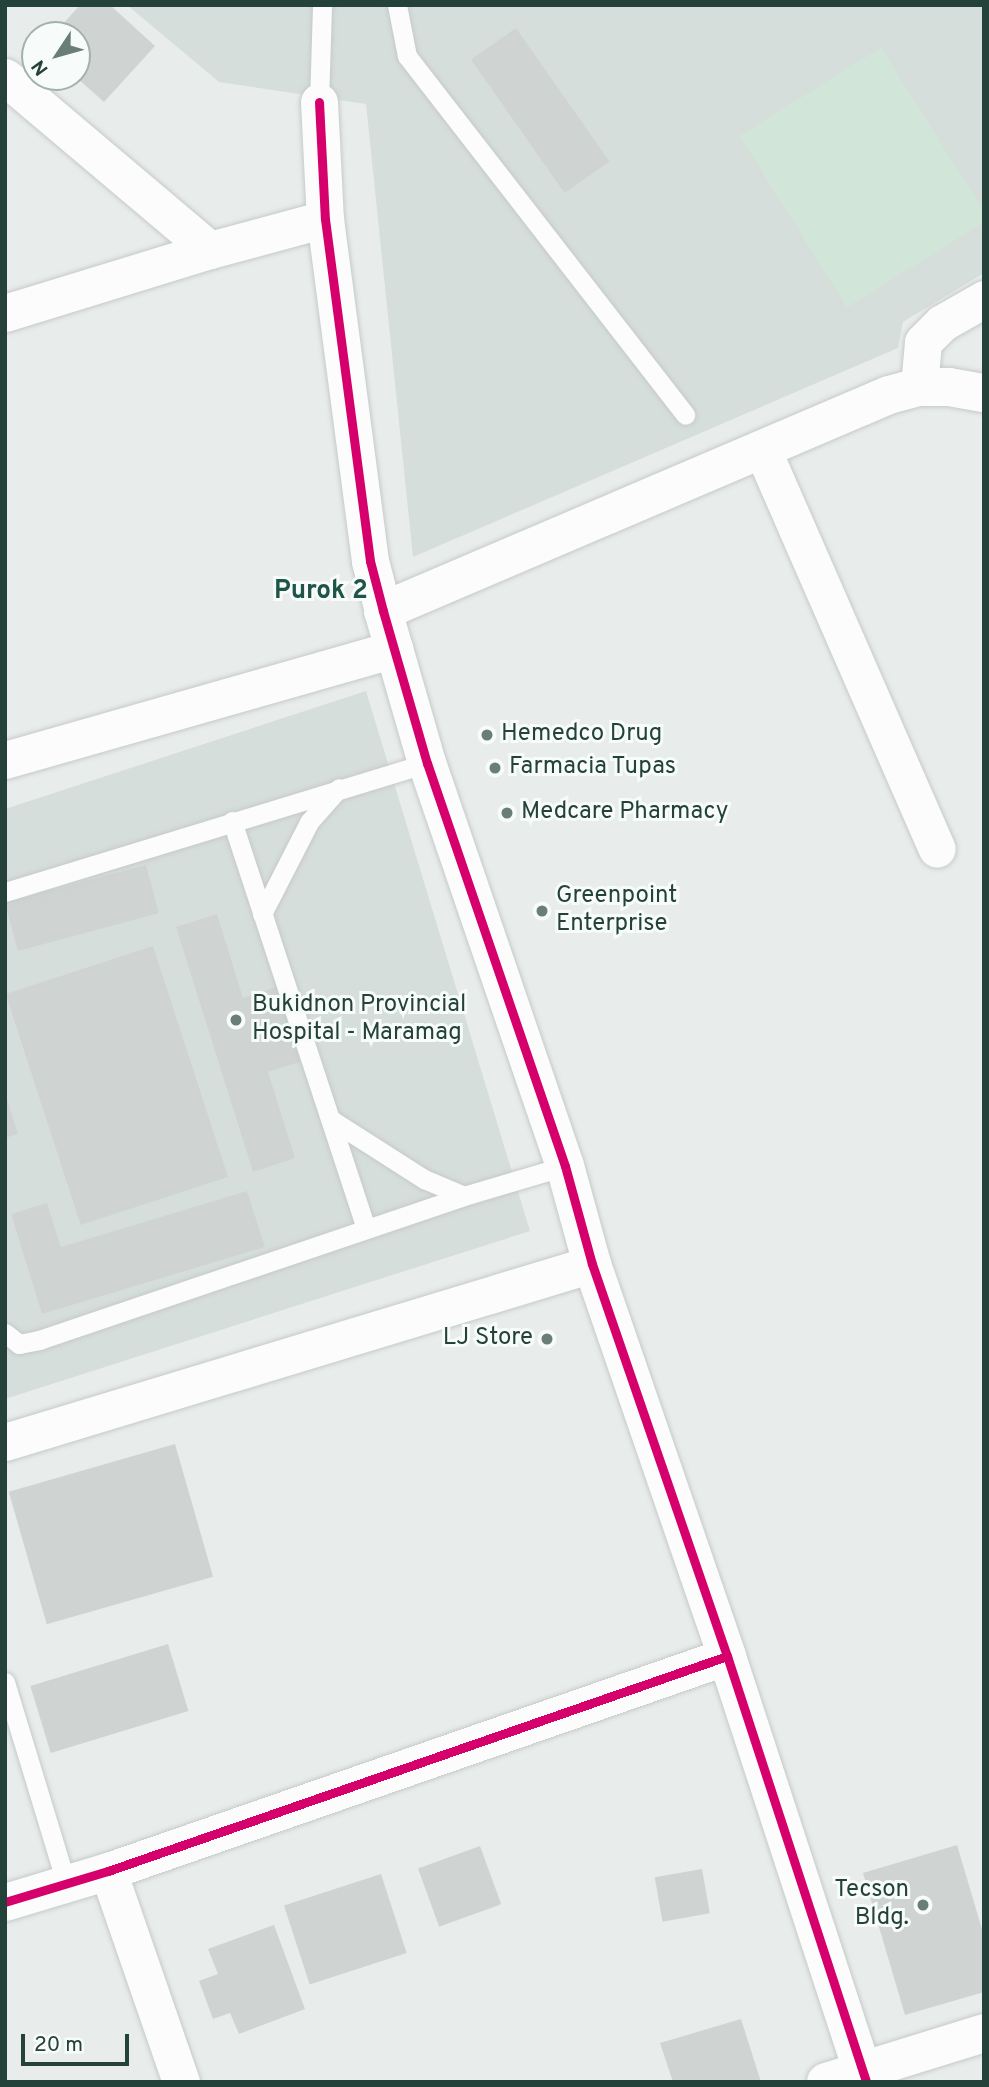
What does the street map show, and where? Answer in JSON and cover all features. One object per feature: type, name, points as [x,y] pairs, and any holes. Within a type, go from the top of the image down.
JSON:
[{"type":"street","points":[[5,77],[210,250]]},
{"type":"street","points":[[319,102],[325,219],[370,561],[383,611],[427,763],[565,1166],[592,1264],[727,1656],[864,2076]]},
{"type":"street","points":[[5,313],[210,250],[325,219]]},
{"type":"street","points":[[919,387],[923,342],[942,323],[984,299]]},
{"type":"street","points":[[383,611],[763,451],[837,415],[919,387],[949,387],[984,393]]},
{"type":"street","points":[[763,451],[937,849]]},
{"type":"street","points":[[5,760],[394,649]]},
{"type":"street","points":[[5,1442],[592,1264]]},
{"type":"street","points":[[5,1902],[108,1871],[727,1656]]},
{"type":"street","points":[[108,1871],[181,2082]]},
{"type":"street","points":[[826,2082],[864,2076],[984,2033]]},
{"type":"lane","points":[[319,102],[322,5]]},
{"type":"lane","points":[[397,5],[407,56],[685,415]]},
{"type":"lane","points":[[5,892],[340,787],[427,763]]},
{"type":"lane","points":[[262,914],[309,822],[340,787]]},
{"type":"lane","points":[[232,821],[366,1228]]},
{"type":"lane","points":[[331,1119],[424,1179],[464,1196]]},
{"type":"lane","points":[[5,1333],[19,1344],[39,1340],[366,1228],[565,1166]]},
{"type":"lane","points":[[5,1682],[66,1884]]},
{"type":"shaded area","points":[[127,5],[984,5],[984,273],[903,322],[898,348],[413,557],[366,104],[219,82]]},
{"type":"shaded area","name":"Bukidnon Provincial Hospital - Maramag","points":[[366,691],[530,1231],[5,1399],[5,809]]},
{"type":"green space","points":[[881,48],[984,212],[984,222],[847,307],[740,136]]},
{"type":"building","points":[[80,5],[110,5],[155,46],[104,102],[91,90],[91,21],[66,21]]},
{"type":"building","points":[[516,28],[609,162],[564,193],[471,60]]},
{"type":"building","points":[[146,865],[159,913],[18,951],[5,903]]},
{"type":"building","points":[[217,914],[243,998],[276,987],[300,1062],[268,1072],[295,1158],[253,1172],[176,927]]},
{"type":"building","points":[[153,946],[228,1177],[81,1225],[6,994]]},
{"type":"building","points":[[5,1093],[18,1134],[5,1138]]},
{"type":"building","points":[[247,1191],[265,1247],[42,1314],[11,1214],[47,1203],[61,1247]]},
{"type":"building","points":[[175,1444],[213,1577],[47,1624],[9,1492]]},
{"type":"building","points":[[168,1644],[188,1711],[51,1753],[30,1686]]},
{"type":"building","name":"Tecson Bldg.","points":[[957,1845],[984,1936],[984,1992],[905,2015],[863,1873]]},
{"type":"building","points":[[480,1846],[501,1904],[439,1927],[418,1869]]},
{"type":"building","points":[[702,1869],[710,1913],[663,1922],[655,1877]]},
{"type":"building","points":[[381,1874],[407,1953],[310,1984],[284,1906]]},
{"type":"building","points":[[274,1925],[305,2009],[239,2034],[230,2013],[213,2019],[199,1981],[218,1974],[208,1949]]},
{"type":"building","points":[[741,2019],[761,2082],[673,2082],[660,2043]]},
{"type":"cycle path","points":[[319,102],[325,219],[370,561],[383,611],[427,763],[565,1166],[592,1264],[727,1656],[866,2082]]},
{"type":"cycle path","points":[[5,1902],[108,1871],[727,1656]]},
{"type":"place","name":"Hemedco Drug","points":[[487,735]]},
{"type":"place","name":"Farmacia Tupas","points":[[495,768]]},
{"type":"place","name":"Medcare Pharmacy","points":[[507,813]]},
{"type":"place","name":"Greenpoint Enterprise","points":[[542,911]]},
{"type":"place","name":"Bukidnon Provincial Hospital - Maramag","points":[[236,1020]]},
{"type":"place","name":"LJ Store","points":[[547,1339]]},
{"type":"place","name":"Tecson Bldg.","points":[[923,1905]]},
{"type":"district","name":"Purok 2","points":[[321,592]]}]
